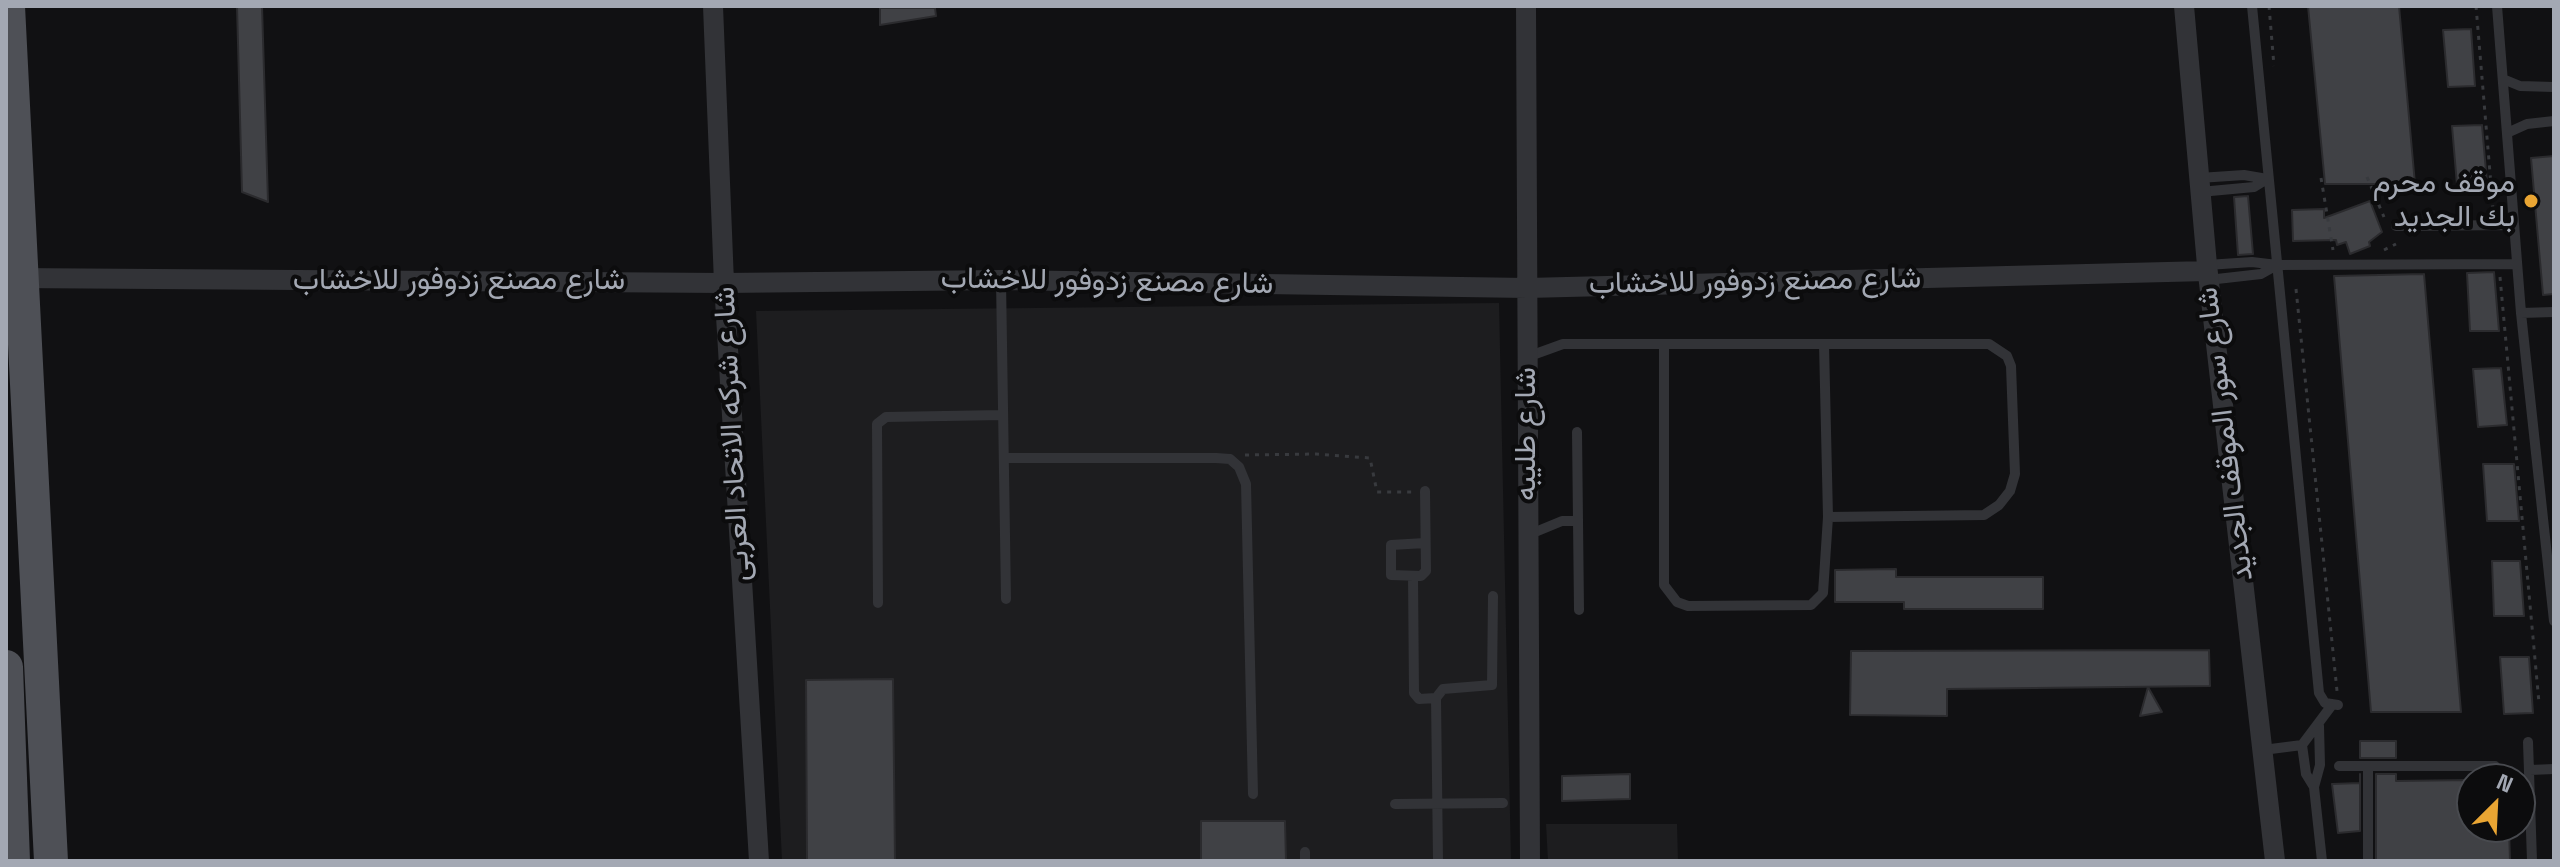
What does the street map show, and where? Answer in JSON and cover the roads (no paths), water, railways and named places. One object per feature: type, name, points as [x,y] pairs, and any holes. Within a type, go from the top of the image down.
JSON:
[{"type":"main road","points":[[8,6],[51,861]]},
{"type":"main road","points":[[6,667],[13,861]]},
{"type":"street","name":"شارع شركه الاتحاد العربى","points":[[713,6],[724,283],[759,861]]},
{"type":"street","name":"شارع طليبه","points":[[1526,6],[1530,861]]},
{"type":"street","name":"شارع سور الموقف الجديد","points":[[2184,6],[2208,272],[2275,861]]},
{"type":"street","name":"شارع مصنع زدوفور للاخشاب","points":[[6,278],[724,283],[1001,280],[1527,288],[2208,272]]},
{"type":"lane","points":[[2252,6],[2319,693],[2325,703],[2335,705],[2302,745],[2263,750]]},
{"type":"lane","points":[[2497,6],[2521,313],[2554,621]]},
{"type":"lane","points":[[2503,79],[2520,86],[2554,87]]},
{"type":"lane","points":[[2507,133],[2527,124],[2554,121]]},
{"type":"lane","points":[[2200,185],[2246,189],[2267,179]]},
{"type":"lane","points":[[2396,226],[2514,225]]},
{"type":"lane","points":[[2208,272],[2261,274],[2277,265],[2517,264]]},
{"type":"lane","points":[[1001,280],[1006,599]]},
{"type":"lane","points":[[2521,313],[2554,312]]},
{"type":"lane","points":[[1527,357],[1563,344],[1989,344],[1999,348],[2011,366],[2015,474],[2010,491],[1999,505],[1984,515],[1828,517]]},
{"type":"lane","points":[[1664,344],[1664,585],[1669,595],[1688,606],[1811,605],[1823,593],[1826,585],[1828,517],[1824,344]]},
{"type":"lane","points":[[878,603],[877,424],[886,417],[1003,415]]},
{"type":"lane","points":[[1577,432],[1579,610]]},
{"type":"lane","points":[[1004,458],[1230,459],[1239,467],[1246,484],[1253,794]]},
{"type":"lane","points":[[1425,491],[1426,571],[1421,576],[1391,575],[1389,549],[1394,544],[1425,543]]},
{"type":"lane","points":[[1528,535],[1562,521],[1578,521]]},
{"type":"lane","points":[[1413,576],[1414,693],[1419,699],[1436,698]]},
{"type":"lane","points":[[1438,861],[1436,698],[1443,689],[1489,688],[1492,685],[1493,596]]},
{"type":"lane","points":[[2319,725],[2320,765],[2314,787],[2322,861]]},
{"type":"lane","points":[[2528,742],[2530,763]]},
{"type":"lane","points":[[2302,745],[2306,774],[2314,787]]},
{"type":"lane","points":[[2339,766],[2456,766]]},
{"type":"lane","points":[[2368,766],[2368,861]]},
{"type":"lane","points":[[1395,804],[1503,803]]},
{"type":"place","name":"موقف محرم بك الجديد","points":[[2531,201]]}]
